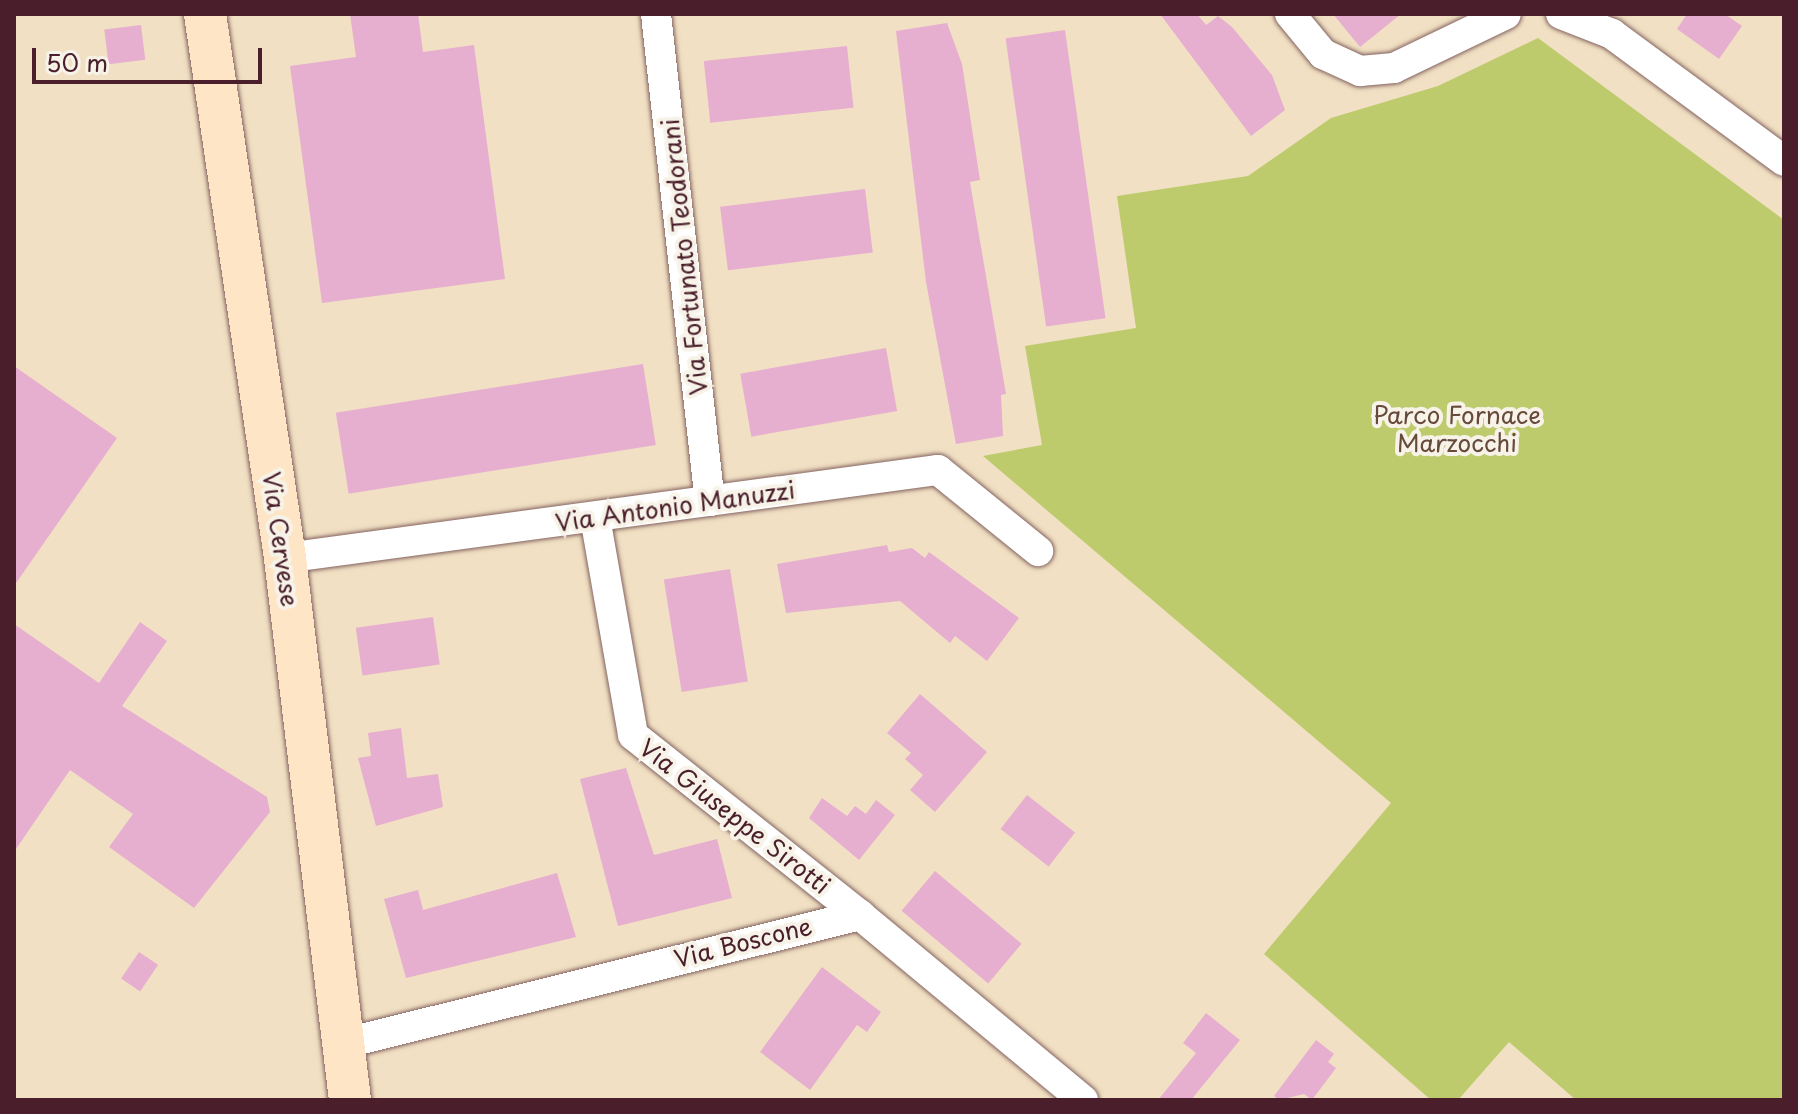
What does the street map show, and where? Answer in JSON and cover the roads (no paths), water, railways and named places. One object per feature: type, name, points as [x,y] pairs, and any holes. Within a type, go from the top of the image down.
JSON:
[{"type":"street","name":"Via Cervese","points":[[205,14],[285,558],[331,972],[348,1069]]},
{"type":"street","name":"Via Fortunato Teodorani","points":[[656,14],[710,501]]},
{"type":"street","points":[[1290,14],[1323,54],[1360,71],[1394,68],[1506,14]]},
{"type":"street","points":[[1561,14],[1619,24],[1784,161]]},
{"type":"street","name":"Via Antonio Manuzzi","points":[[285,558],[938,470],[1038,551]]},
{"type":"street","name":"Via Giuseppe Sirotti","points":[[595,517],[633,735],[860,915]]},
{"type":"street","points":[[860,915],[1083,1100]]},
{"type":"street","name":"Via Boscone","points":[[348,1069],[860,915]]},
{"type":"street","points":[[325,1100],[348,1069]]},
{"type":"park label","name":"Parco Fornace Marzocchi","points":[[1457,429]]}]
